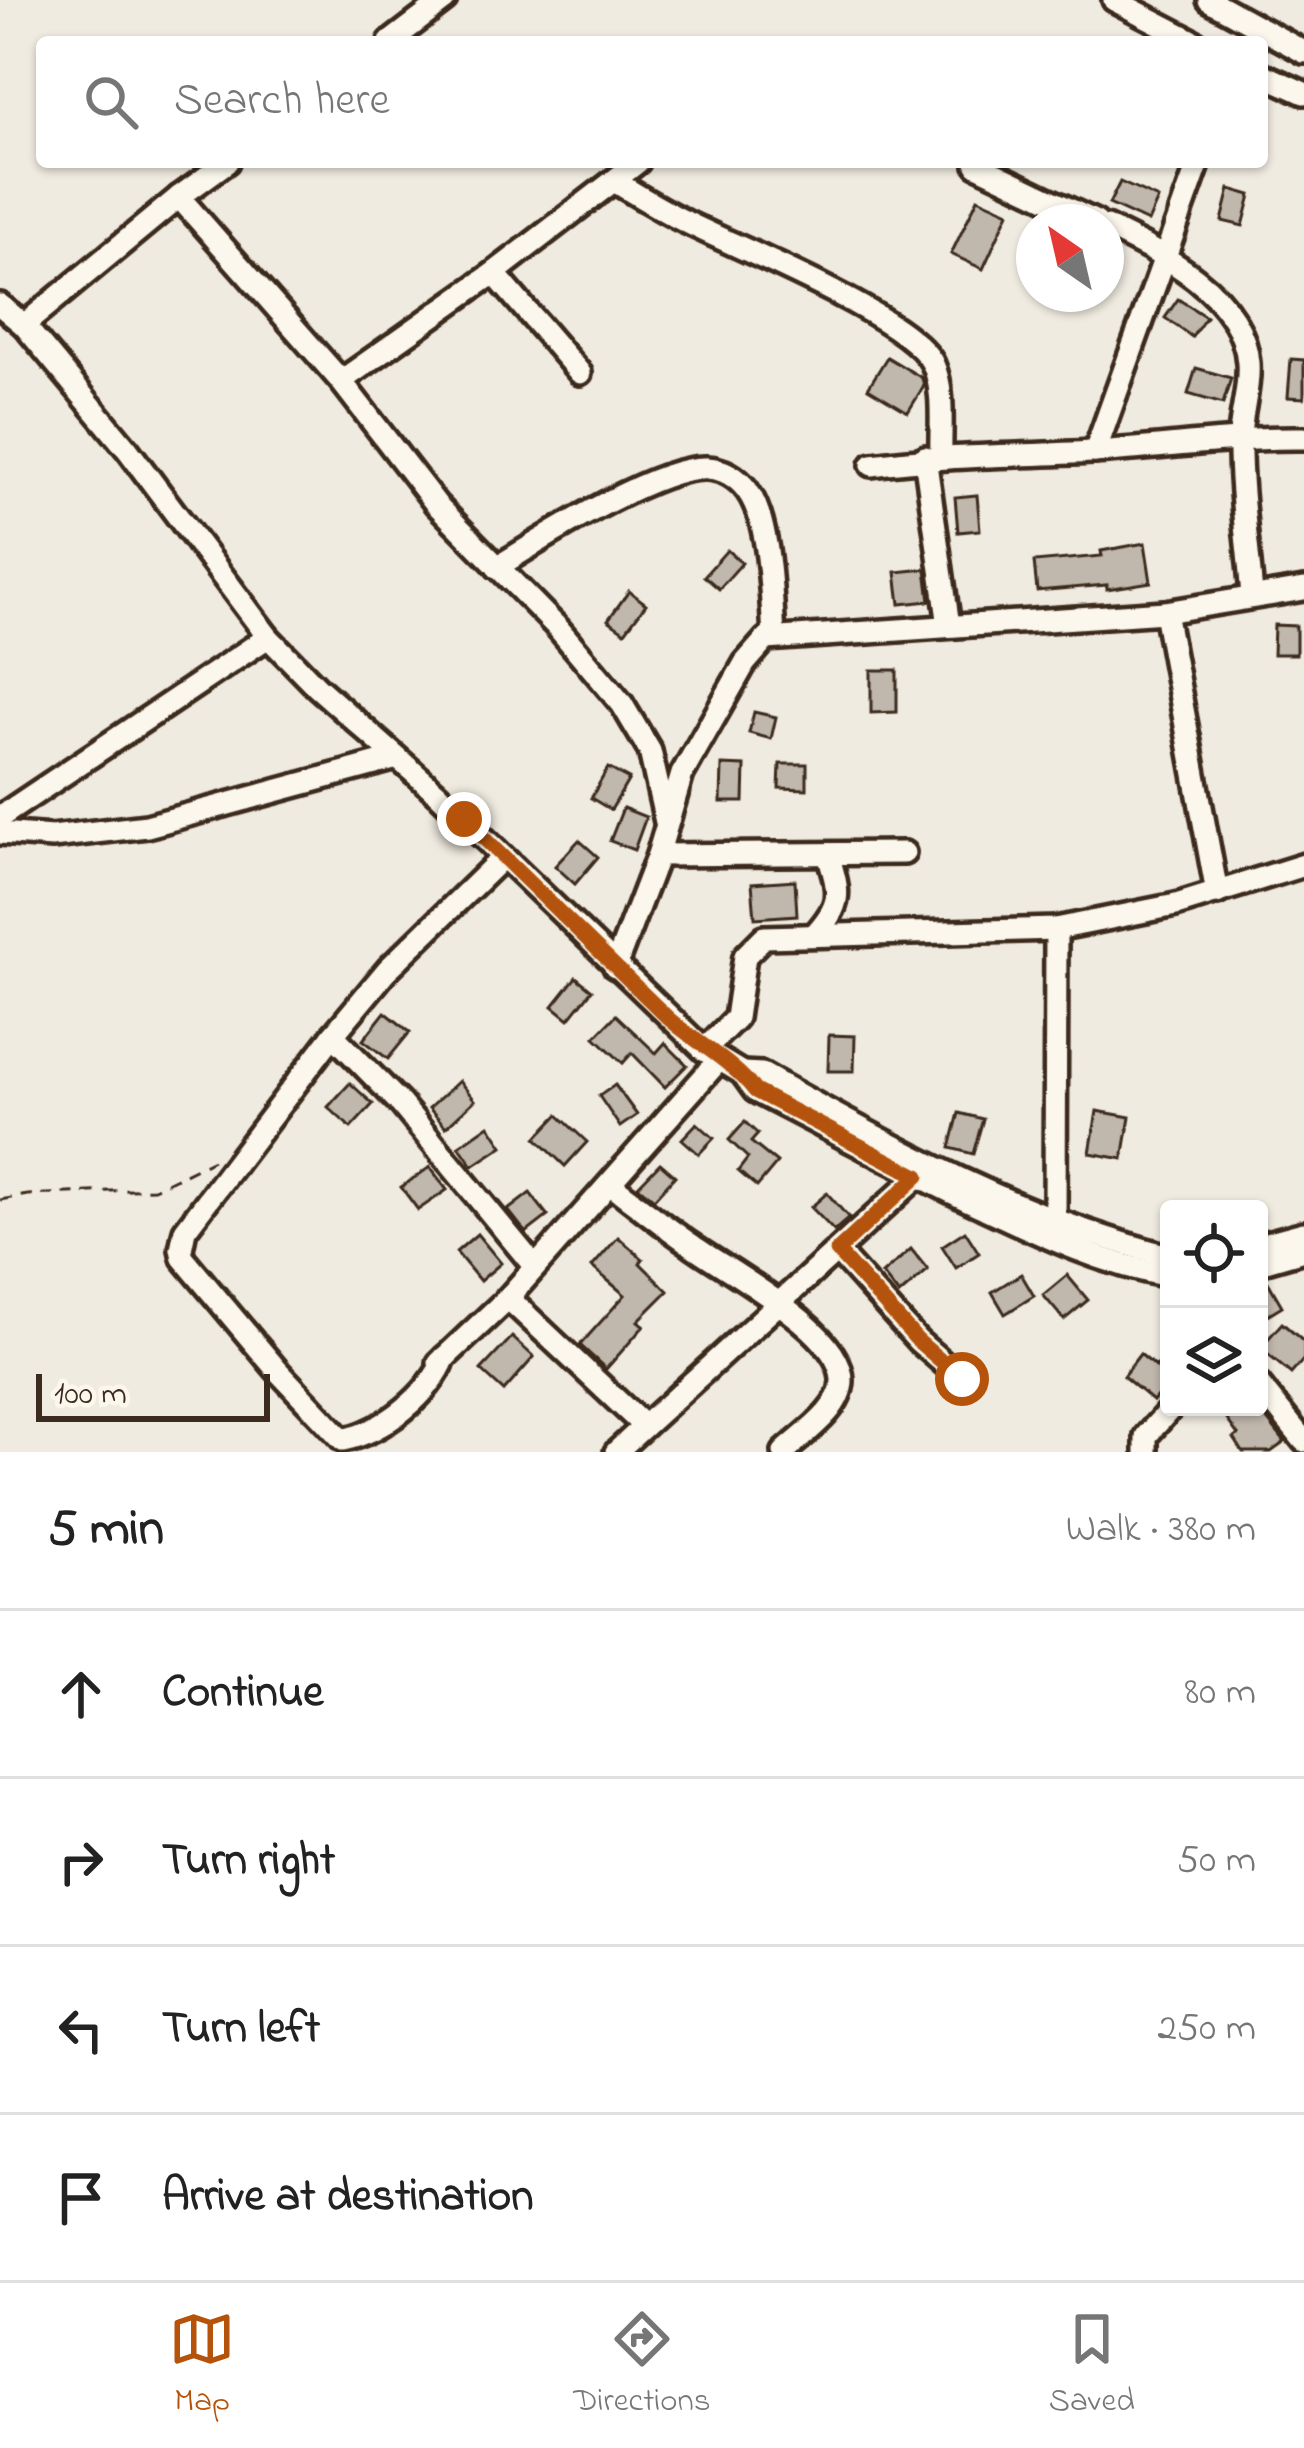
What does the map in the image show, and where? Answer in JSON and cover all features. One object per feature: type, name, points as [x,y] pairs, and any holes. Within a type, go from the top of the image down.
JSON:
[{"type":"street","points":[[398,36],[445,0]]},
{"type":"street","points":[[1114,0],[1183,36]]},
{"type":"street","points":[[1167,0],[1169,29]]},
{"type":"street","points":[[1209,0],[1304,52]]},
{"type":"street","points":[[1268,77],[1304,93]]},
{"type":"street","points":[[24,325],[219,168]]},
{"type":"street","points":[[341,381],[630,168]]},
{"type":"street","points":[[983,168],[1058,204]]},
{"type":"street","points":[[1095,452],[1196,168]]},
{"type":"street","points":[[614,181],[689,224],[829,290],[924,351],[939,388],[933,457],[949,626]]},
{"type":"street","points":[[179,197],[341,381],[405,469],[558,628],[622,704],[650,751],[666,822]]},
{"type":"street","points":[[1124,236],[1185,267],[1208,290],[1243,340],[1248,380],[1240,437],[1252,596]]},
{"type":"street","points":[[494,272],[580,373]]},
{"type":"street","points":[[0,305],[24,325],[128,450],[268,637],[615,967],[712,1055],[742,1073],[755,1091],[925,1170],[1053,1240],[1133,1270],[1160,1274]]},
{"type":"street","points":[[872,465],[933,457],[1095,452],[1240,437],[1304,438]]},
{"type":"street","points":[[497,567],[615,500],[678,474],[712,468],[739,481],[754,502],[767,558],[774,636]]},
{"type":"street","points":[[615,967],[658,855],[682,774],[754,651],[774,636],[1165,612],[1304,590]]},
{"type":"street","points":[[1165,612],[1216,893]]},
{"type":"street","points":[[0,817],[268,637]]},
{"type":"street","points":[[0,832],[52,837],[147,826],[397,758]]},
{"type":"street","points":[[815,934],[837,904],[828,854]]},
{"type":"street","points":[[658,855],[904,854]]},
{"type":"street","points":[[503,857],[388,969],[185,1230],[183,1258],[340,1439],[358,1433],[508,1298],[610,1184],[736,1018],[748,950],[764,937],[1056,929],[1216,893],[1304,865]]},
{"type":"street","points":[[1055,1220],[1056,929]]},
{"type":"street","points":[[333,1035],[400,1103],[535,1267]]},
{"type":"street","points":[[925,1170],[1082,1232],[1160,1254]]},
{"type":"street","points":[[616,1452],[925,1170]]},
{"type":"street","points":[[610,1184],[812,1330],[839,1366],[842,1380],[834,1404],[784,1452]]},
{"type":"street","points":[[1268,1243],[1304,1233]]},
{"type":"street","points":[[1268,1260],[1304,1250]]},
{"type":"street","points":[[837,1251],[918,1341],[962,1379]]},
{"type":"street","points":[[508,1298],[644,1426]]},
{"type":"street","points":[[1268,1396],[1304,1442]]},
{"type":"street","points":[[1146,1452],[1146,1436],[1164,1416]]},
{"type":"path","points":[[0,1200],[154,1190],[214,1160]]},
{"type":"building","points":[[1120,182],[1158,199],[1148,222],[1124,211],[1124,204],[1109,204]]},
{"type":"building","points":[[1230,189],[1251,195],[1243,226],[1222,221]]},
{"type":"building","points":[[978,198],[1009,212],[983,269],[951,254]]},
{"type":"building","points":[[1178,299],[1206,317],[1192,337],[1165,318]]},
{"type":"building","points":[[887,357],[922,378],[924,386],[908,412],[868,388]]},
{"type":"building","points":[[1291,359],[1304,360],[1304,398],[1288,397]]},
{"type":"building","points":[[1196,368],[1231,378],[1223,404],[1188,394]]},
{"type":"building","points":[[977,495],[980,530],[958,532],[955,497]]},
{"type":"building","points":[[1145,543],[1151,582],[1037,591],[1034,562],[1102,556],[1101,551]]},
{"type":"building","points":[[727,550],[742,563],[719,589],[704,576]]},
{"type":"building","points":[[926,569],[930,601],[900,604],[896,572]]},
{"type":"building","points":[[629,591],[646,604],[625,632],[608,620]]},
{"type":"building","points":[[1274,625],[1296,626],[1296,654],[1273,654]]},
{"type":"building","points":[[871,670],[897,670],[897,712],[871,713]]},
{"type":"building","points":[[754,712],[776,717],[771,739],[749,733]]},
{"type":"building","points":[[780,764],[807,764],[807,789],[779,788]]},
{"type":"building","points":[[722,765],[745,766],[744,802],[721,802]]},
{"type":"building","points":[[608,768],[629,779],[611,810],[591,798]]},
{"type":"building","points":[[623,808],[646,817],[634,850],[610,841]]},
{"type":"building","points":[[579,840],[598,857],[575,884],[555,866]]},
{"type":"building","points":[[795,880],[797,915],[755,918],[752,883]]},
{"type":"building","points":[[576,977],[592,990],[569,1019],[553,1006]]},
{"type":"building","points":[[385,1012],[410,1032],[388,1059],[363,1040]]},
{"type":"building","points":[[616,1015],[656,1053],[665,1043],[687,1065],[665,1087],[632,1053],[623,1063],[595,1037]]},
{"type":"building","points":[[829,1035],[855,1036],[854,1071],[828,1071]]},
{"type":"building","points":[[459,1081],[475,1100],[446,1127],[429,1108]]},
{"type":"building","points":[[350,1083],[373,1104],[351,1128],[328,1107]]},
{"type":"building","points":[[615,1085],[637,1115],[620,1127],[599,1096]]},
{"type":"building","points":[[1097,1111],[1130,1117],[1123,1159],[1090,1153]]},
{"type":"building","points":[[959,1113],[983,1119],[973,1154],[950,1148]]},
{"type":"building","points":[[558,1115],[587,1142],[565,1166],[536,1138]]},
{"type":"building","points":[[745,1122],[758,1134],[751,1142],[777,1163],[757,1187],[738,1171],[748,1158],[729,1140]]},
{"type":"building","points":[[697,1123],[714,1138],[699,1154],[682,1139]]},
{"type":"building","points":[[489,1125],[503,1146],[473,1166],[459,1146]]},
{"type":"building","points":[[660,1163],[675,1176],[654,1199],[638,1186]]},
{"type":"building","points":[[430,1167],[447,1190],[418,1210],[401,1187]]},
{"type":"building","points":[[530,1193],[548,1216],[526,1233],[508,1210]]},
{"type":"building","points":[[827,1193],[849,1218],[834,1231],[811,1207]]},
{"type":"building","points":[[965,1231],[979,1253],[956,1268],[942,1246]]},
{"type":"building","points":[[477,1234],[501,1263],[480,1281],[456,1252]]},
{"type":"building","points":[[618,1237],[668,1291],[638,1321],[644,1326],[606,1369],[580,1345],[625,1295],[592,1267]]},
{"type":"building","points":[[911,1249],[928,1270],[899,1295],[882,1274]]},
{"type":"building","points":[[1021,1274],[1034,1296],[1005,1314],[992,1292]]},
{"type":"building","points":[[1067,1275],[1088,1300],[1064,1320],[1043,1295]]},
{"type":"building","points":[[1268,1282],[1282,1306],[1268,1315]]},
{"type":"building","points":[[1282,1323],[1304,1342],[1304,1359],[1291,1374],[1268,1355],[1268,1339]]},
{"type":"building","points":[[512,1337],[534,1357],[504,1391],[481,1370]]},
{"type":"building","points":[[1140,1354],[1156,1367],[1160,1362],[1160,1392],[1153,1401],[1123,1376]]},
{"type":"building","points":[[1224,1416],[1264,1416],[1285,1442],[1271,1452],[1243,1452],[1234,1438],[1238,1435]]},
{"type":"route","points":[[464,819],[668,1018],[704,1050],[742,1073],[755,1091],[918,1176],[837,1251],[918,1341],[962,1379]]}]
